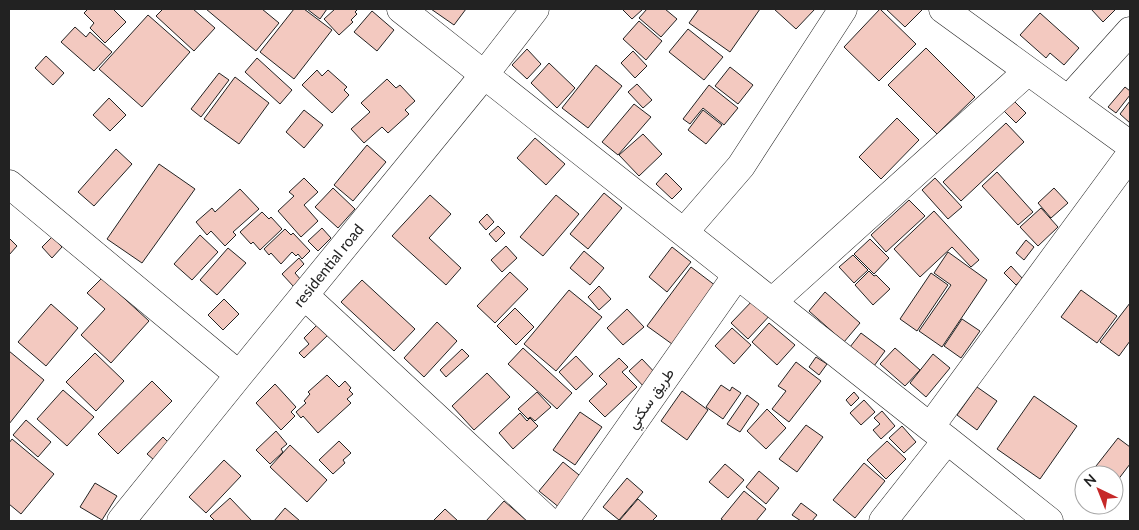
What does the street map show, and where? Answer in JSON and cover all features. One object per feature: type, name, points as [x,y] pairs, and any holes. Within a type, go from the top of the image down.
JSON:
[{"type":"street","points":[[401,9],[1049,521]]},
{"type":"street","name":"residential road","points":[[121,521],[484,76],[535,9]]},
{"type":"street","points":[[684,232],[740,166],[843,9]]},
{"type":"street","points":[[943,9],[1130,145]]},
{"type":"street","points":[[1068,100],[1130,31]]},
{"type":"street","points":[[772,302],[1028,71]]},
{"type":"street","points":[[883,521],[938,433],[1130,155]]},
{"type":"street","points":[[9,184],[239,375]]},
{"type":"street","name":"طريق سكني","points":[[564,521],[737,275]]},
{"type":"street","points":[[304,295],[548,521]]},
{"type":"building","points":[[88,9],[113,9],[126,22],[105,43],[90,28],[94,23],[84,13]]},
{"type":"building","points":[[163,9],[193,9],[215,28],[194,51],[156,16]]},
{"type":"building","points":[[206,9],[262,9],[279,23],[256,51]]},
{"type":"building","points":[[294,9],[304,9],[332,30],[294,79],[260,52]]},
{"type":"building","points":[[307,9],[327,9],[320,19]]},
{"type":"building","points":[[335,9],[358,9],[355,12],[357,14],[351,20],[353,22],[339,35],[324,19]]},
{"type":"building","points":[[431,9],[466,9],[454,25]]},
{"type":"building","points":[[622,9],[643,9],[632,19]]},
{"type":"building","points":[[647,9],[665,9],[677,19],[661,37],[639,18]]},
{"type":"building","points":[[699,9],[760,9],[730,52],[689,23]]},
{"type":"building","points":[[774,9],[815,9],[796,29]]},
{"type":"building","points":[[880,9],[916,44],[879,81],[844,47]]},
{"type":"building","points":[[886,9],[923,9],[905,27]]},
{"type":"building","points":[[1091,9],[1116,9],[1103,22]]},
{"type":"building","points":[[372,11],[394,30],[377,51],[354,32]]},
{"type":"building","points":[[1040,13],[1079,48],[1064,65],[1050,53],[1046,58],[1020,35]]},
{"type":"building","points":[[148,15],[190,52],[142,107],[99,69]]},
{"type":"building","points":[[639,21],[662,41],[646,60],[623,39]]},
{"type":"building","points":[[75,27],[86,37],[90,32],[112,52],[94,71],[61,42]]},
{"type":"building","points":[[688,29],[723,57],[704,80],[669,52]]},
{"type":"building","points":[[926,48],[975,97],[937,134],[888,85]]},
{"type":"building","points":[[527,49],[541,64],[527,79],[512,65]]},
{"type":"building","points":[[633,51],[647,66],[635,78],[621,63]]},
{"type":"building","points":[[46,56],[64,73],[53,85],[35,68]]},
{"type":"building","points":[[257,58],[292,90],[280,104],[245,72]]},
{"type":"building","points":[[549,63],[575,88],[557,108],[531,83]]},
{"type":"building","points":[[596,65],[622,86],[588,128],[562,108]]},
{"type":"building","points":[[730,67],[753,85],[738,104],[715,86]]},
{"type":"building","points":[[317,70],[322,76],[328,70],[347,87],[344,90],[349,95],[332,113],[302,85]]},
{"type":"building","points":[[219,73],[229,80],[201,117],[191,109]]},
{"type":"building","points":[[235,77],[269,103],[239,144],[204,119]]},
{"type":"building","points":[[387,79],[396,88],[400,85],[415,101],[405,110],[409,114],[388,133],[382,127],[364,143],[351,129],[370,112],[361,103]]},
{"type":"building","points":[[637,84],[652,100],[643,108],[628,92]]},
{"type":"building","points":[[709,85],[738,108],[724,125],[703,108],[690,124],[683,119]]},
{"type":"building","points":[[1125,87],[1130,91],[1130,95],[1116,113],[1108,107]]},
{"type":"building","points":[[109,98],[126,115],[110,131],[93,115]]},
{"type":"building","points":[[1014,101],[1026,113],[1016,123],[1004,111]]},
{"type":"building","points":[[1130,101],[1130,123],[1120,114]]},
{"type":"building","points":[[634,104],[651,117],[618,155],[602,142]]},
{"type":"building","points":[[304,110],[323,125],[304,148],[286,132]]},
{"type":"building","points":[[703,110],[722,125],[706,144],[688,130]]},
{"type":"building","points":[[897,118],[919,140],[881,179],[859,157]]},
{"type":"building","points":[[1006,123],[1024,142],[961,201],[943,182]]},
{"type":"building","points":[[643,134],[662,154],[639,176],[619,155]]},
{"type":"building","points":[[535,138],[565,164],[546,185],[517,158]]},
{"type":"building","points":[[367,145],[386,162],[353,201],[334,185]]},
{"type":"building","points":[[116,149],[132,164],[94,206],[78,192]]},
{"type":"building","points":[[159,164],[195,189],[142,263],[107,239]]},
{"type":"building","points":[[997,172],[1033,212],[1018,225],[982,186]]},
{"type":"building","points":[[666,173],[682,189],[672,199],[656,184]]},
{"type":"building","points":[[304,178],[318,192],[304,205],[318,221],[301,237],[278,211],[294,196],[289,192]]},
{"type":"building","points":[[935,178],[962,207],[948,219],[922,190]]},
{"type":"building","points":[[333,188],[355,209],[338,228],[315,207]]},
{"type":"building","points":[[1054,188],[1068,203],[1051,218],[1038,203]]},
{"type":"building","points":[[240,189],[259,209],[233,232],[236,235],[225,246],[211,231],[207,235],[196,222],[212,208],[215,212]]},
{"type":"building","points":[[604,193],[622,208],[588,249],[570,234]]},
{"type":"building","points":[[430,195],[451,214],[429,238],[461,268],[446,285],[392,236]]},
{"type":"building","points":[[556,195],[579,214],[543,256],[520,237]]},
{"type":"building","points":[[909,200],[925,216],[886,252],[871,235]]},
{"type":"building","points":[[1041,208],[1058,227],[1038,246],[1020,227]]},
{"type":"building","points":[[934,211],[979,260],[971,267],[952,247],[920,277],[894,249]]},
{"type":"building","points":[[262,212],[269,219],[271,217],[282,229],[260,250],[253,242],[251,244],[240,232]]},
{"type":"building","points":[[487,214],[494,222],[486,230],[479,222]]},
{"type":"building","points":[[498,226],[505,233],[496,242],[489,234]]},
{"type":"building","points":[[322,228],[331,238],[318,251],[308,241]]},
{"type":"building","points":[[285,229],[291,235],[293,233],[310,251],[302,259],[298,254],[296,256],[292,252],[281,264],[271,253],[269,255],[264,249]]},
{"type":"building","points":[[200,235],[218,252],[192,280],[174,264]]},
{"type":"building","points":[[52,237],[62,247],[52,258],[42,247]]},
{"type":"building","points":[[9,238],[17,246],[9,255]]},
{"type":"building","points":[[870,239],[889,258],[874,274],[854,254]]},
{"type":"building","points":[[1026,240],[1034,247],[1024,260],[1016,253]]},
{"type":"building","points":[[506,246],[517,258],[502,272],[491,260]]},
{"type":"building","points":[[672,247],[691,262],[667,292],[649,277]]},
{"type":"building","points":[[228,248],[246,263],[217,295],[200,280]]},
{"type":"building","points":[[584,251],[604,268],[590,285],[570,268]]},
{"type":"building","points":[[948,252],[987,280],[942,347],[919,331],[951,285],[934,273]]},
{"type":"building","points":[[853,255],[868,270],[854,283],[839,267]]},
{"type":"building","points":[[299,258],[304,264],[295,273],[301,280],[294,287],[282,274]]},
{"type":"building","points":[[1011,266],[1023,279],[1016,285],[1004,273]]},
{"type":"building","points":[[691,267],[716,286],[672,344],[647,326]]},
{"type":"building","points":[[869,271],[874,276],[876,275],[890,289],[873,305],[855,285]]},
{"type":"building","points":[[510,272],[528,289],[495,323],[477,306]]},
{"type":"building","points":[[931,273],[948,285],[917,331],[900,319]]},
{"type":"building","points":[[102,278],[149,321],[111,363],[81,335],[105,309],[87,293]]},
{"type":"building","points":[[362,280],[415,329],[394,351],[341,302]]},
{"type":"building","points":[[599,286],[611,299],[599,310],[588,297]]},
{"type":"building","points":[[569,290],[602,317],[556,371],[524,344]]},
{"type":"building","points":[[1081,290],[1117,316],[1097,343],[1061,317]]},
{"type":"building","points":[[825,292],[860,323],[844,342],[809,311]]},
{"type":"building","points":[[755,298],[772,313],[748,339],[731,323]]},
{"type":"building","points":[[224,299],[239,314],[223,330],[208,315]]},
{"type":"building","points":[[1130,303],[1130,341],[1119,356],[1100,342]]},
{"type":"building","points":[[51,304],[78,328],[46,366],[18,342]]},
{"type":"building","points":[[515,308],[534,327],[516,345],[497,326]]},
{"type":"building","points":[[627,309],[644,327],[623,345],[607,328]]},
{"type":"building","points":[[962,319],[980,331],[961,358],[944,346]]},
{"type":"building","points":[[437,322],[457,341],[424,377],[404,358]]},
{"type":"building","points":[[769,323],[795,345],[777,365],[752,342]]},
{"type":"building","points":[[318,324],[328,335],[304,358],[299,353],[309,344],[304,338]]},
{"type":"building","points":[[732,328],[751,345],[734,364],[715,346]]},
{"type":"building","points":[[861,333],[885,351],[874,366],[850,347]]},
{"type":"building","points":[[523,348],[572,393],[557,409],[508,364]]},
{"type":"building","points":[[895,348],[920,370],[905,386],[880,364]]},
{"type":"building","points":[[462,349],[469,356],[446,377],[440,370]]},
{"type":"building","points":[[9,351],[44,380],[9,424]]},
{"type":"building","points":[[95,353],[124,381],[96,411],[66,382]]},
{"type":"building","points":[[933,354],[950,368],[926,397],[910,383]]},
{"type":"building","points":[[576,356],[593,374],[576,390],[559,372]]},
{"type":"building","points":[[816,357],[827,364],[819,375],[809,367]]},
{"type":"building","points":[[619,358],[628,367],[622,372],[637,387],[605,417],[589,401],[607,384],[599,376]]},
{"type":"building","points":[[642,359],[659,377],[646,389],[629,371]]},
{"type":"building","points":[[796,362],[821,381],[789,422],[772,409],[786,391],[778,386]]},
{"type":"building","points":[[487,373],[510,397],[474,430],[452,406]]},
{"type":"building","points":[[327,375],[339,387],[345,381],[353,394],[347,399],[351,403],[318,433],[303,416],[301,418],[296,412],[306,403],[304,401],[310,394],[308,392]]},
{"type":"building","points":[[152,381],[172,401],[118,454],[98,434]]},
{"type":"building","points":[[275,384],[296,407],[291,412],[295,416],[281,430],[256,403]]},
{"type":"building","points":[[721,385],[730,391],[732,387],[741,393],[723,419],[706,407]]},
{"type":"building","points":[[977,387],[997,401],[977,430],[957,415]]},
{"type":"building","points":[[63,390],[94,417],[67,446],[37,419]]},
{"type":"building","points":[[682,391],[708,410],[687,440],[661,421]]},
{"type":"building","points":[[537,392],[551,407],[535,421],[530,417],[528,419],[518,409]]},
{"type":"building","points":[[854,392],[859,398],[851,406],[846,400]]},
{"type":"building","points":[[747,395],[759,404],[740,432],[727,424]]},
{"type":"building","points":[[1034,396],[1077,426],[1040,479],[997,449]]},
{"type":"building","points":[[864,400],[875,412],[861,425],[850,413]]},
{"type":"building","points":[[767,409],[786,428],[766,449],[747,431]]},
{"type":"building","points":[[882,411],[895,426],[881,439],[873,430],[880,424],[874,418]]},
{"type":"building","points":[[580,412],[602,427],[575,465],[553,450]]},
{"type":"building","points":[[520,413],[527,421],[530,418],[538,426],[513,449],[499,433]]},
{"type":"building","points":[[26,420],[51,442],[38,457],[13,435]]},
{"type":"building","points":[[806,425],[823,437],[797,472],[779,459]]},
{"type":"building","points":[[902,426],[916,442],[904,453],[889,438]]},
{"type":"building","points":[[276,431],[287,444],[281,449],[283,452],[270,464],[256,450]]},
{"type":"building","points":[[163,437],[170,444],[154,460],[147,454]]},
{"type":"building","points":[[1118,438],[1130,447],[1130,464],[1124,472],[1124,465],[1097,465]]},
{"type":"building","points":[[12,439],[54,474],[21,514],[9,504],[9,443]]},
{"type":"building","points":[[339,441],[351,453],[343,460],[345,463],[333,474],[319,460]]},
{"type":"building","points":[[887,441],[906,459],[886,479],[867,460]]},
{"type":"building","points":[[290,445],[327,480],[307,502],[270,467]]},
{"type":"building","points":[[224,460],[241,476],[206,513],[189,497]]},
{"type":"building","points":[[563,462],[584,479],[560,508],[539,491]]},
{"type":"building","points":[[864,463],[885,481],[855,518],[833,500]]},
{"type":"building","points":[[725,464],[744,480],[728,498],[709,482]]},
{"type":"building","points":[[759,471],[779,488],[766,504],[746,487]]},
{"type":"building","points":[[627,478],[643,492],[619,520],[603,507]]},
{"type":"building","points":[[95,483],[117,496],[102,520],[80,507]]},
{"type":"building","points":[[744,491],[766,509],[756,521],[724,521],[721,519]]},
{"type":"building","points":[[230,498],[252,521],[215,521],[210,516]]},
{"type":"building","points":[[638,499],[657,516],[652,521],[619,521]]},
{"type":"building","points":[[504,501],[527,521],[486,521]]},
{"type":"building","points":[[801,503],[817,515],[812,521],[801,521],[792,515]]},
{"type":"building","points":[[285,508],[300,521],[274,521]]},
{"type":"building","points":[[445,509],[458,521],[433,521]]}]
